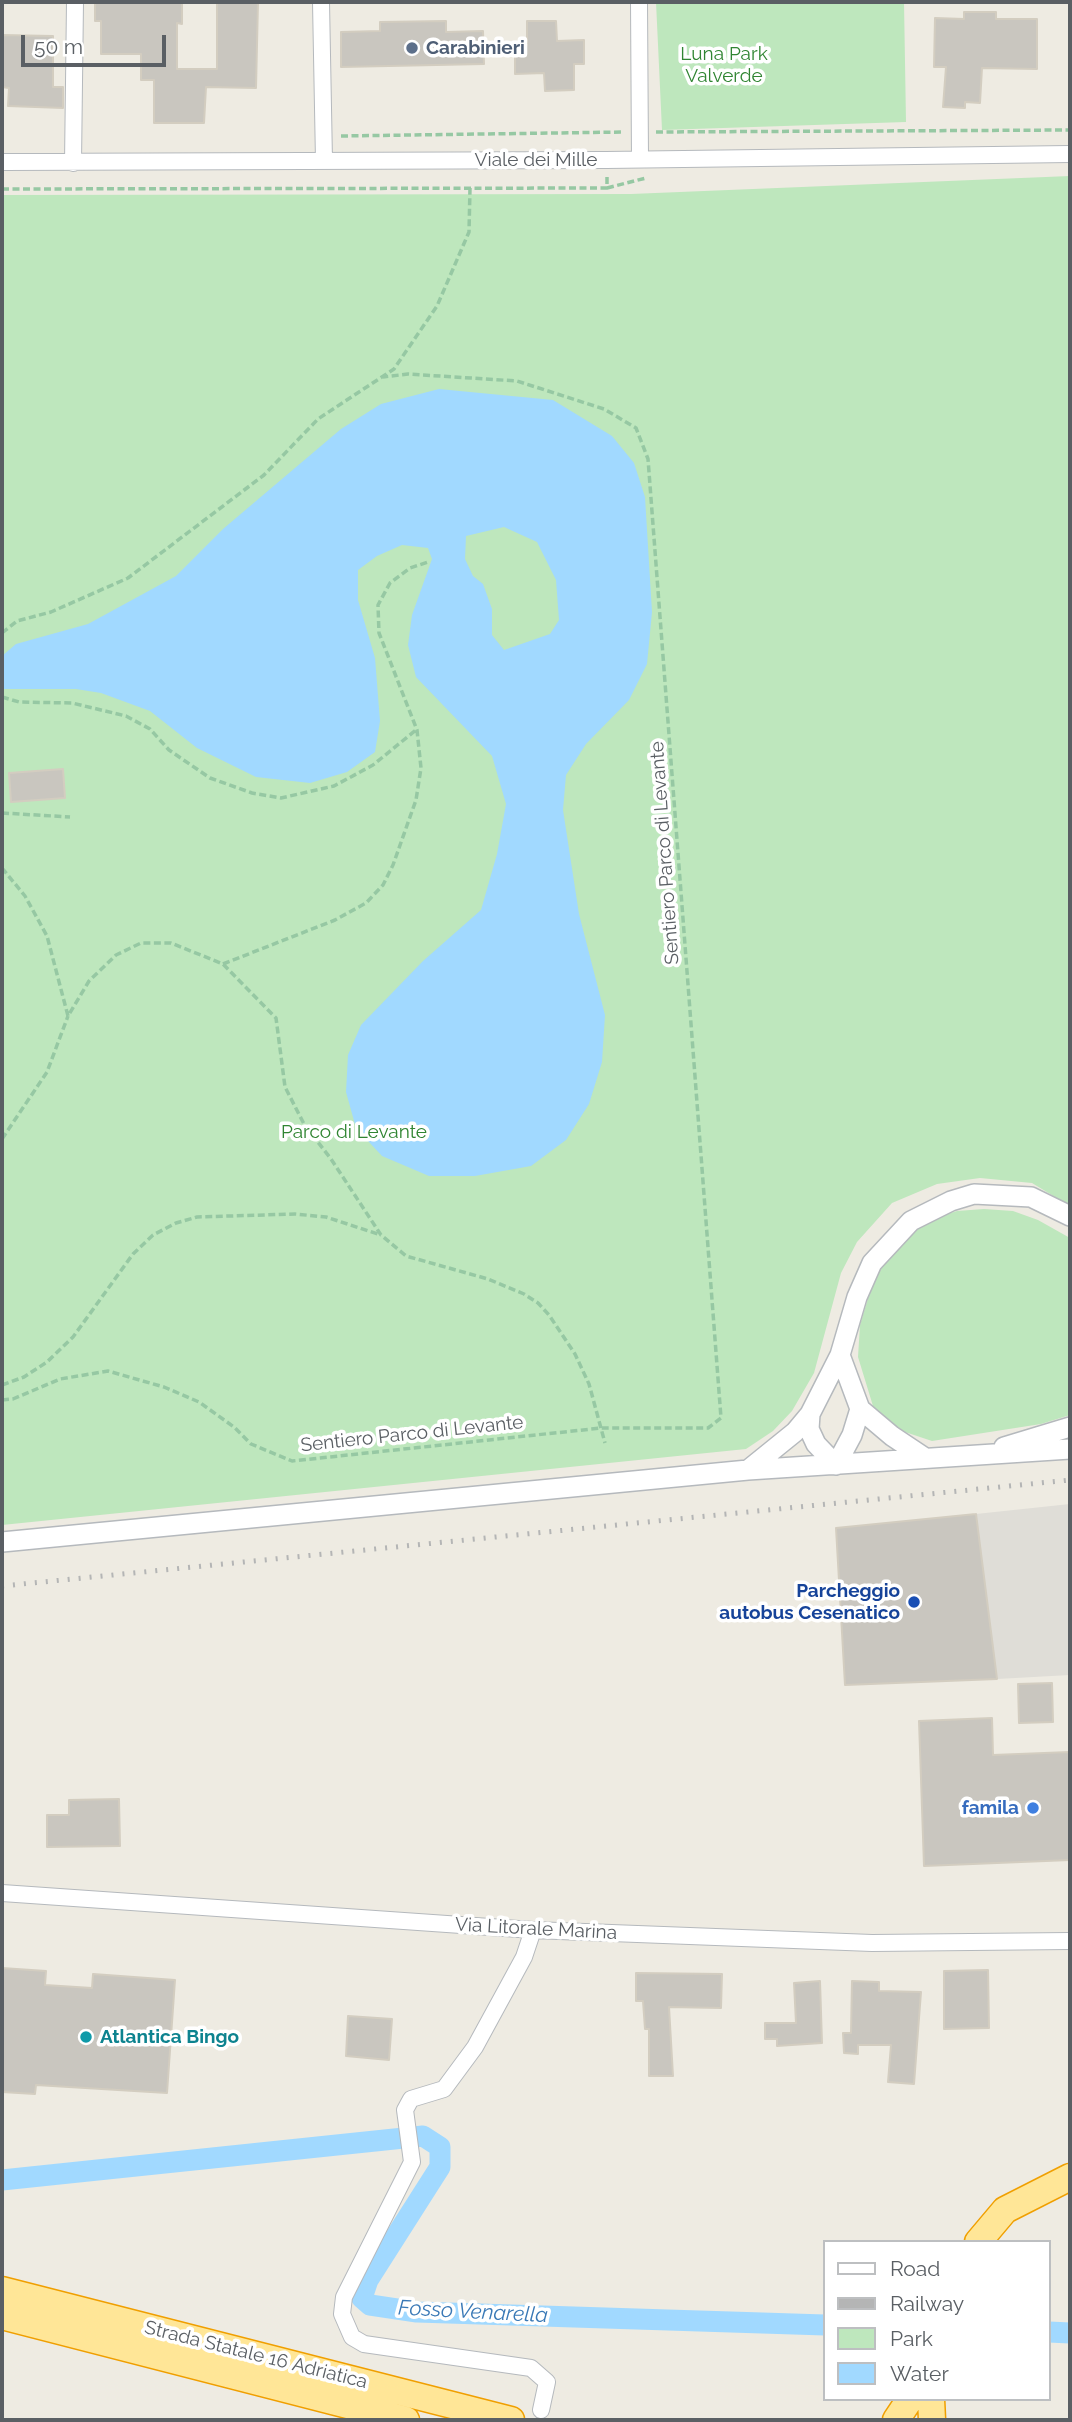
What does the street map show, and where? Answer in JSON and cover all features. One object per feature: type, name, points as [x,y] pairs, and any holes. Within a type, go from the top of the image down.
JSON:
[{"type":"highway","points":[[980,2240],[1005,2210],[1070,2177]]},
{"type":"highway","name":"Strada Statale 16 Adriatica","points":[[2,2290],[511,2420]]},
{"type":"highway","name":"Strada Statale 16 Adriatica","points":[[2,2316],[406,2420]]},
{"type":"highway","points":[[895,2420],[909,2401]]},
{"type":"highway","points":[[931,2401],[932,2420]]},
{"type":"street","points":[[73,163],[75,2]]},
{"type":"street","points":[[321,2],[324,161]]},
{"type":"street","points":[[639,2],[640,159]]},
{"type":"street","name":"Viale dei Mille","points":[[2,162],[606,160],[1070,154]]},
{"type":"street","points":[[748,1470],[795,1432],[810,1415],[840,1355],[857,1297],[872,1263],[911,1221],[951,1201],[974,1194],[1031,1197],[1070,1216]]},
{"type":"street","points":[[840,1355],[860,1409],[891,1436],[925,1458]]},
{"type":"street","points":[[836,1465],[852,1434],[860,1409]]},
{"type":"street","points":[[810,1415],[809,1429],[816,1444],[836,1465]]},
{"type":"street","points":[[983,1454],[1070,1427]]},
{"type":"street","points":[[2,1542],[748,1470],[1070,1449]]},
{"type":"street","name":"Via Litorale Marina","points":[[2,1892],[533,1930],[872,1943],[1070,1941]]},
{"type":"street","points":[[533,1930],[524,1957],[475,2047],[444,2089],[411,2099],[405,2110],[412,2162],[344,2297],[342,2314],[352,2337],[364,2344],[531,2368],[547,2382],[541,2410]]},
{"type":"path","points":[[324,136],[1070,130]]},
{"type":"path","points":[[2,189],[607,188],[606,160]]},
{"type":"path","name":"Sentiero Parco di Levante","points":[[2,633],[17,621],[51,612],[128,578],[264,475],[318,419],[394,369],[437,306],[468,232],[470,188]]},
{"type":"path","name":"Sentiero Parco di Levante","points":[[2,1400],[13,1399],[60,1380],[108,1371],[164,1387],[199,1402],[234,1427],[251,1444],[292,1461],[601,1428],[708,1428],[721,1418],[649,459],[636,428],[604,409],[517,381],[408,374],[383,377]]},
{"type":"path","points":[[223,964],[335,920],[366,903],[383,885],[416,800],[421,768],[417,730],[379,633],[378,605],[390,583],[410,568],[428,562]]},
{"type":"path","points":[[2,697],[19,702],[72,703],[126,716],[150,729],[169,750],[210,778],[252,793],[281,798],[334,786],[373,765],[417,730]]},
{"type":"path","points":[[2,813],[70,817]]},
{"type":"path","points":[[2,868],[25,896],[47,936],[68,1016]]},
{"type":"path","points":[[2,1139],[47,1072],[68,1016],[89,981],[116,955],[141,943],[171,943],[223,964],[276,1018],[285,1087],[304,1124],[331,1158],[381,1235],[406,1256],[488,1279],[538,1303],[575,1354],[589,1384],[605,1443]]},
{"type":"path","points":[[2,1385],[24,1377],[47,1362],[73,1337],[133,1254],[153,1235],[176,1223],[197,1217],[295,1214],[326,1217],[381,1235]]},
{"type":"shaded area","points":[[1070,1504],[1070,1675],[997,1679],[976,1514]]},
{"type":"green space","name":"Luna Park Valverde","points":[[656,2],[904,2],[906,122],[662,130]]},
{"type":"green space","name":"Parco di Levante","points":[[1070,176],[1070,1206],[1032,1183],[980,1178],[937,1184],[892,1203],[857,1242],[841,1273],[814,1373],[792,1411],[773,1431],[746,1449],[2,1525],[2,195],[631,194]]},
{"type":"green space","points":[[957,1211],[1013,1211],[1038,1220],[1070,1238],[1070,1415],[1041,1424],[932,1441],[905,1432],[883,1417],[873,1406],[858,1357],[860,1325],[874,1278],[887,1255],[913,1230],[932,1219]]},
{"type":"water","points":[[439,389],[553,400],[612,436],[634,463],[645,497],[652,612],[647,664],[629,700],[586,744],[566,775],[563,810],[579,914],[605,1015],[602,1062],[589,1104],[566,1140],[531,1166],[475,1176],[429,1176],[382,1156],[356,1128],[346,1092],[348,1055],[361,1025],[423,961],[481,910],[497,854],[506,804],[492,756],[416,677],[408,645],[412,615],[432,559],[428,548],[402,545],[377,556],[358,570],[358,600],[375,658],[380,721],[375,752],[347,772],[310,783],[256,777],[197,748],[150,711],[101,693],[76,689],[2,689],[2,656],[16,644],[88,624],[176,576],[223,529],[341,429],[381,404]],"holes":[[[504,527],[537,542],[556,580],[559,620],[550,634],[504,650],[492,635],[492,609],[483,584],[473,576],[465,559],[466,536]]]},
{"type":"building","points":[[95,2],[182,2],[182,24],[177,23],[177,69],[217,69],[217,2],[258,2],[256,88],[206,87],[204,123],[154,123],[154,80],[141,80],[141,54],[101,54],[101,21],[95,21]]},
{"type":"building","points":[[964,12],[996,12],[996,19],[1037,19],[1037,69],[982,68],[980,103],[965,102],[965,108],[943,107],[946,67],[934,67],[935,18],[964,19]]},
{"type":"building","name":"Carabinieri","points":[[446,21],[446,32],[483,31],[484,64],[341,67],[341,32],[380,31],[380,22]]},
{"type":"building","points":[[527,21],[556,21],[557,41],[584,40],[584,64],[574,64],[574,90],[545,91],[544,73],[515,74],[515,45],[527,45]]},
{"type":"building","points":[[2,35],[53,36],[53,87],[63,87],[63,108],[8,106],[9,88],[2,87]]},
{"type":"building","points":[[63,769],[65,798],[11,802],[9,773]]},
{"type":"building","name":"Parcheggio autobus Cesenatico","points":[[976,1514],[997,1679],[845,1685],[836,1528]]},
{"type":"building","points":[[1052,1683],[1053,1722],[1019,1723],[1018,1684]]},
{"type":"building","points":[[992,1718],[993,1755],[1070,1752],[1070,1860],[924,1866],[919,1721]]},
{"type":"building","points":[[119,1799],[120,1846],[47,1847],[47,1815],[69,1815],[69,1800]]},
{"type":"building","name":"Atlantica Bingo","points":[[2,1968],[46,1971],[45,1985],[92,1988],[93,1974],[175,1980],[167,2093],[36,2085],[35,2094],[2,2092]]},
{"type":"building","points":[[988,1970],[989,2028],[944,2029],[944,1971]]},
{"type":"building","points":[[636,1973],[722,1974],[721,2008],[669,2007],[673,2076],[649,2076],[649,2029],[645,2029],[643,2001],[636,2001]]},
{"type":"building","points":[[820,1981],[822,2043],[777,2046],[777,2039],[765,2039],[765,2023],[796,2023],[794,1983]]},
{"type":"building","points":[[852,1981],[879,1982],[879,1991],[921,1992],[914,2084],[888,2082],[891,2045],[858,2045],[858,2054],[844,2053],[843,2033],[851,2033]]},
{"type":"building","points":[[348,2016],[392,2019],[389,2060],[346,2056]]},
{"type":"waterway","name":"Fosso Venarella","points":[[2,2180],[423,2136],[440,2147],[440,2167],[368,2280],[362,2298],[370,2305],[417,2312],[824,2325]]},
{"type":"waterway","name":"Fosso Venarella","points":[[1051,2332],[1070,2333]]},
{"type":"railway","points":[[2,1586],[1070,1480]]},
{"type":"place","name":"Carabinieri","points":[[412,48]]},
{"type":"place","name":"Parcheggio autobus Cesenatico","points":[[914,1602]]},
{"type":"place","name":"famila","points":[[1033,1808]]},
{"type":"place","name":"Atlantica Bingo","points":[[86,2037]]}]
